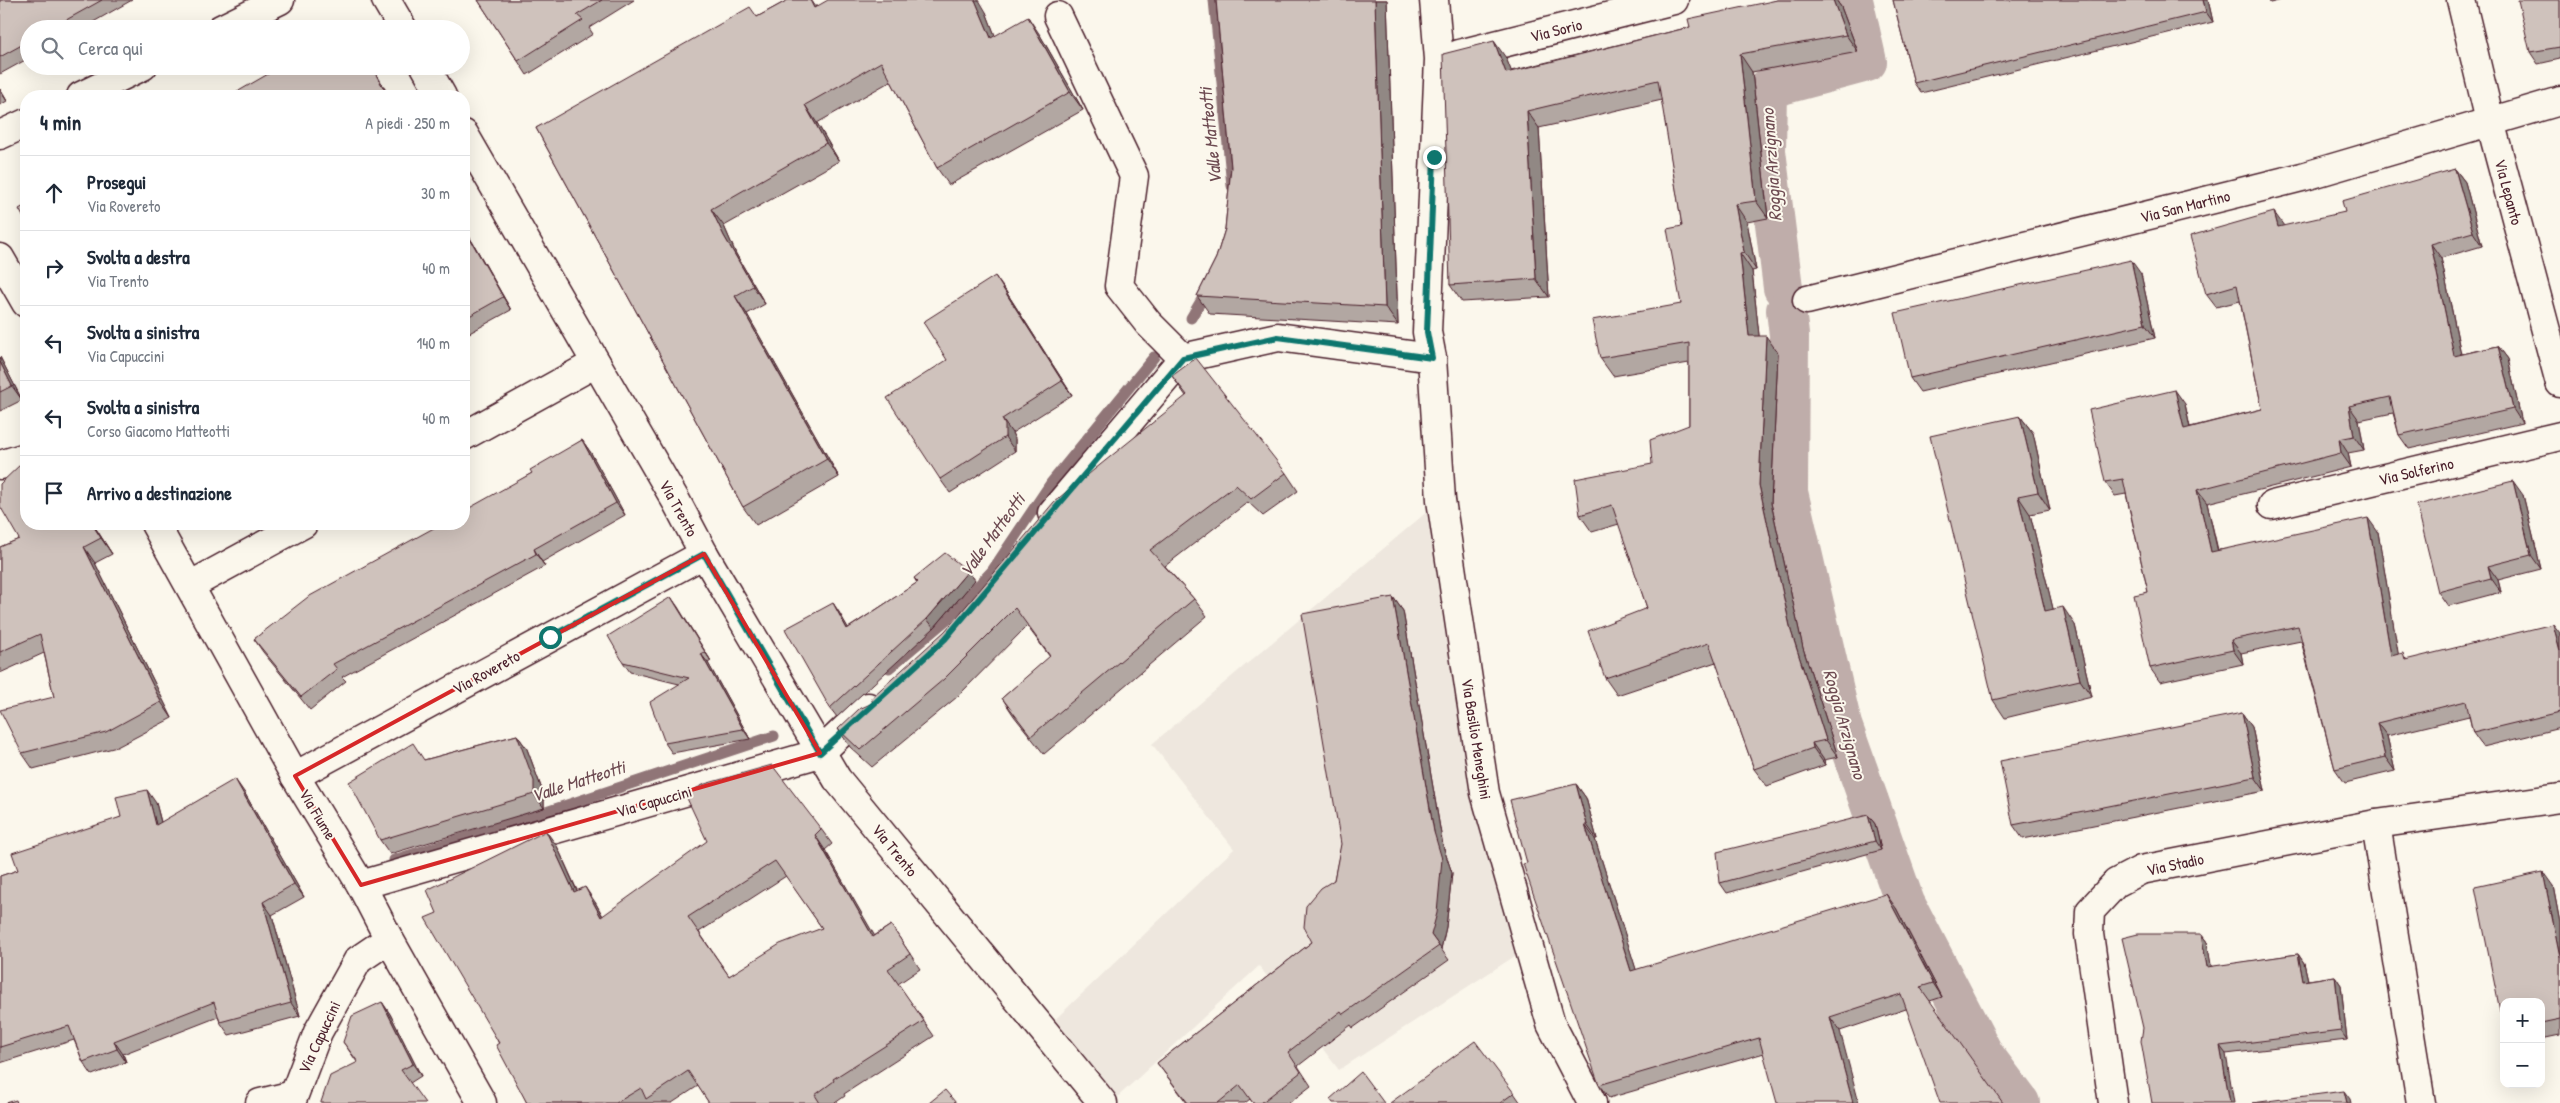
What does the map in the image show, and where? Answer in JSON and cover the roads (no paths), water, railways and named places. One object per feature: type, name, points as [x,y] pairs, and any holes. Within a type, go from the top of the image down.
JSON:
[{"type":"street","points":[[239,20],[280,0]]},
{"type":"street","points":[[386,0],[398,20]]},
{"type":"street","name":"Via Basilio Meneghini","points":[[1434,0],[1439,59],[1427,332],[1432,358],[1441,500],[1484,793],[1551,1024],[1592,1103]]},
{"type":"street","name":"Via Sorio","points":[[1439,59],[1674,0]]},
{"type":"street","name":"Via Lepanto","points":[[2461,0],[2490,121],[2560,383]]},
{"type":"street","points":[[1058,16],[1134,176],[1119,286],[1148,323],[1183,358]]},
{"type":"street","points":[[93,90],[124,75]]},
{"type":"street","points":[[430,75],[439,90]]},
{"type":"street","name":"Via San Martino","points":[[1807,300],[2302,177],[2560,101]]},
{"type":"street","points":[[0,135],[20,126]]},
{"type":"street","name":"Via Trento","points":[[472,166],[596,363],[676,501],[704,554],[837,779],[1103,1103]]},
{"type":"street","points":[[0,258],[20,293]]},
{"type":"street","points":[[1035,533],[1183,358],[1278,337],[1432,358]]},
{"type":"street","points":[[470,433],[596,363]]},
{"type":"street","name":"Via Solferino","points":[[2272,505],[2560,436]]},
{"type":"street","points":[[0,465],[20,458]]},
{"type":"street","name":"Via Fiume","points":[[159,530],[192,585],[295,776],[361,885],[389,939],[482,1103]]},
{"type":"street","points":[[192,585],[293,530]]},
{"type":"street","name":"Via Rovereto","points":[[295,776],[704,554]]},
{"type":"street","name":"Via Capuccini","points":[[361,885],[820,753],[890,688]]},
{"type":"street","name":"Via Stadio","points":[[2113,1103],[2089,934],[2090,911],[2101,896],[2116,883],[2141,870],[2376,824],[2560,798]]},
{"type":"street","points":[[2376,824],[2421,1103]]},
{"type":"street","name":"Via Capuccini","points":[[260,1103],[292,1099],[318,1032],[358,960],[389,939]]},
{"type":"waterway","name":"Valle Matteotti","points":[[1214,0],[1232,186]]},
{"type":"waterway","name":"Roggia Arzignano","points":[[1783,288],[1766,151],[1767,89],[1867,62],[1853,0]]},
{"type":"waterway","name":"Valle Matteotti","points":[[1191,318],[1208,289]]},
{"type":"waterway","name":"Roggia Arzignano","points":[[1786,310],[1789,335],[1788,492],[1842,725],[1905,903],[1984,1055],[2020,1103]]},
{"type":"waterway","name":"Valle Matteotti","points":[[889,668],[946,620],[992,571],[1051,483],[1154,357]]},
{"type":"waterway","name":"Valle Matteotti","points":[[394,860],[528,818],[774,736]]}]
